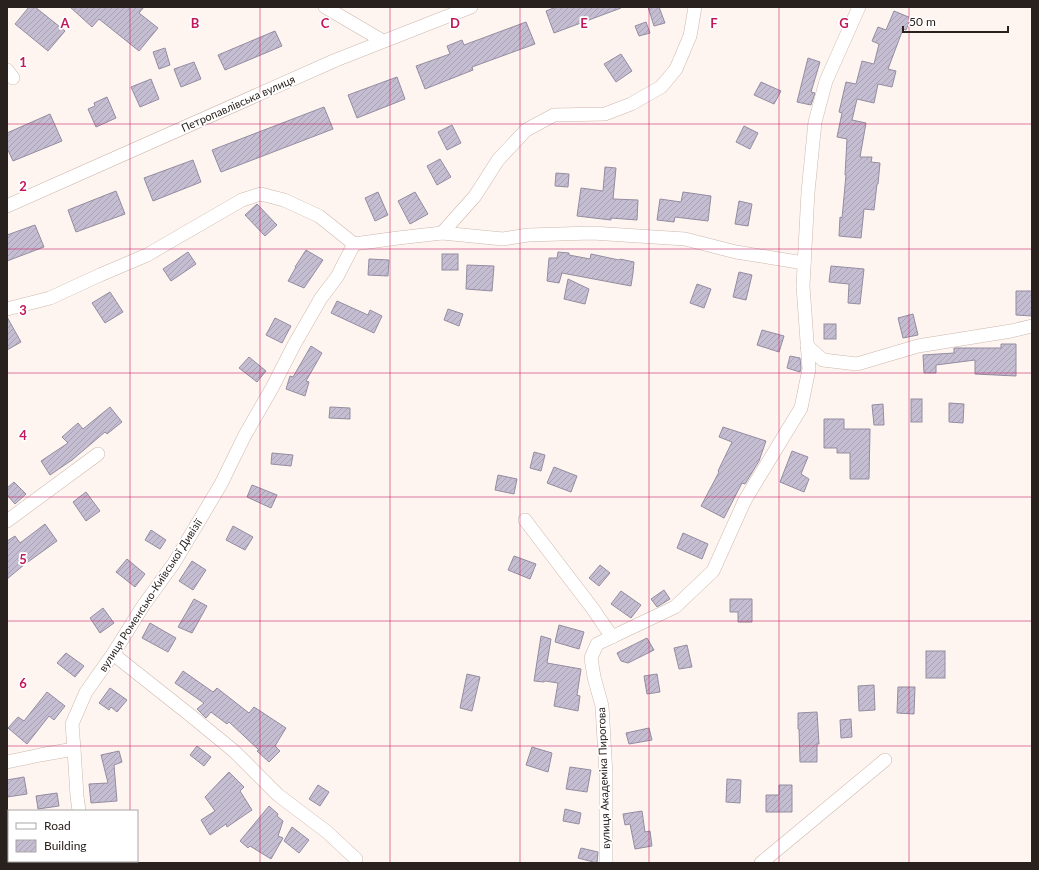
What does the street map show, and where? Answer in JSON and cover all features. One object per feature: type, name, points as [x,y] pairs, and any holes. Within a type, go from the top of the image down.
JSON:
[{"type":"street","points":[[325,7],[383,41]]},
{"type":"street","name":"Петропавлівська вулиця","points":[[7,206],[329,63],[471,7]]},
{"type":"street","points":[[442,233],[476,196],[498,160],[526,130],[554,115],[605,114],[631,104],[661,87],[676,69],[690,36],[695,7]]},
{"type":"street","name":"вулиця Академіка Пирогова","points":[[606,863],[606,775],[602,706],[594,677],[591,658],[597,644],[675,606],[713,571],[745,500],[801,408],[809,369],[803,286],[808,192],[815,122],[826,81],[859,7]]},
{"type":"street","points":[[7,310],[50,298],[147,255],[242,200],[261,194],[284,200],[319,216],[354,244],[442,233],[503,239],[528,235],[592,233],[685,239],[736,252],[804,263]]},
{"type":"street","name":"вулиця Роменсько-Київської Дивізії","points":[[79,810],[72,724],[86,692],[113,654],[143,606],[174,563],[221,484],[245,435],[272,388],[294,345],[321,298],[336,277],[354,244]]},
{"type":"street","points":[[807,346],[822,360],[857,364],[918,346],[1011,331],[1032,326]]},
{"type":"street","points":[[7,521],[98,454]]},
{"type":"street","points":[[525,520],[593,609],[612,637]]},
{"type":"street","points":[[113,654],[234,751],[278,795],[327,832],[356,859]]},
{"type":"street","points":[[7,762],[40,754],[74,749]]},
{"type":"street","points":[[761,863],[885,760]]},
{"type":"building","points":[[29,7],[35,7],[65,31],[48,51],[15,24]]},
{"type":"building","points":[[70,7],[144,7],[139,13],[158,28],[139,51],[99,19],[92,27]]},
{"type":"building","points":[[556,7],[621,8],[554,33],[546,11]]},
{"type":"building","points":[[648,7],[659,7],[665,23],[654,26]]},
{"type":"building","points":[[894,11],[911,18],[906,30],[903,29],[888,69],[896,71],[892,87],[878,84],[874,103],[857,99],[852,120],[866,123],[860,157],[872,157],[871,162],[880,163],[874,210],[864,209],[861,238],[839,236],[846,175],[847,139],[837,137],[842,113],[839,112],[846,82],[856,84],[862,61],[874,64],[879,44],[872,41],[878,27],[886,30]]},
{"type":"building","points":[[526,22],[535,44],[472,67],[473,70],[425,89],[416,66],[450,54],[447,46],[462,40],[464,45]]},
{"type":"building","points":[[646,22],[650,33],[639,36],[635,26]]},
{"type":"building","points":[[275,31],[282,46],[225,70],[218,55]]},
{"type":"building","points":[[165,48],[170,65],[159,69],[153,52]]},
{"type":"building","points":[[621,54],[632,71],[616,82],[604,64]]},
{"type":"building","points":[[808,58],[820,62],[811,92],[815,93],[811,105],[797,102]]},
{"type":"building","points":[[194,62],[201,79],[181,87],[174,69]]},
{"type":"building","points":[[397,77],[405,99],[357,118],[348,95]]},
{"type":"building","points":[[151,79],[159,99],[140,107],[131,87]]},
{"type":"building","points":[[761,82],[781,91],[774,104],[754,95]]},
{"type":"building","points":[[107,97],[116,118],[96,127],[88,109],[95,106],[94,103]]},
{"type":"building","points":[[324,107],[333,129],[221,172],[212,150]]},
{"type":"building","points":[[50,114],[62,141],[13,161],[7,148],[7,133]]},
{"type":"building","points":[[452,125],[461,143],[447,150],[438,132]]},
{"type":"building","points":[[744,126],[758,133],[750,149],[736,142]]},
{"type":"building","points":[[440,159],[451,177],[437,185],[427,166]]},
{"type":"building","points":[[193,160],[201,182],[153,201],[144,178]]},
{"type":"building","points":[[605,167],[616,168],[613,199],[638,200],[637,220],[611,218],[611,220],[577,216],[581,188],[603,191]]},
{"type":"building","points":[[556,173],[569,174],[568,187],[555,186]]},
{"type":"building","points":[[116,191],[125,214],[76,232],[68,210]]},
{"type":"building","points":[[378,192],[388,215],[375,221],[365,198]]},
{"type":"building","points":[[415,192],[428,214],[410,224],[398,201]]},
{"type":"building","points":[[683,192],[711,196],[708,221],[675,217],[674,222],[657,220],[660,199],[681,202]]},
{"type":"building","points":[[739,201],[752,204],[748,226],[735,224]]},
{"type":"building","points":[[257,204],[277,225],[265,236],[245,215]]},
{"type":"building","points":[[35,225],[44,247],[7,261],[7,235]]},
{"type":"building","points":[[306,250],[323,260],[304,288],[288,281]]},
{"type":"building","points":[[188,252],[196,264],[171,281],[163,269]]},
{"type":"building","points":[[558,252],[569,253],[569,255],[590,259],[591,254],[634,262],[631,286],[562,273],[559,283],[547,281],[549,258],[557,258]]},
{"type":"building","points":[[442,254],[458,254],[458,270],[442,270]]},
{"type":"building","points":[[369,259],[389,260],[388,276],[368,275]]},
{"type":"building","points":[[467,265],[494,266],[492,291],[466,289]]},
{"type":"building","points":[[831,266],[864,269],[860,304],[848,303],[849,284],[829,282]]},
{"type":"building","points":[[739,272],[752,275],[746,300],[733,297]]},
{"type":"building","points":[[568,279],[589,289],[585,304],[564,299]]},
{"type":"building","points":[[697,284],[711,289],[704,308],[690,303]]},
{"type":"building","points":[[1016,291],[1032,291],[1032,316],[1016,315]]},
{"type":"building","points":[[110,292],[123,312],[105,323],[92,303]]},
{"type":"building","points":[[337,301],[368,315],[370,310],[382,316],[374,333],[331,313]]},
{"type":"building","points":[[448,309],[463,314],[459,326],[444,320]]},
{"type":"building","points":[[913,314],[918,335],[903,338],[898,318]]},
{"type":"building","points":[[7,317],[21,342],[7,350]]},
{"type":"building","points":[[275,318],[291,326],[282,343],[266,335]]},
{"type":"building","points":[[824,324],[836,324],[836,339],[824,339]]},
{"type":"building","points":[[762,330],[784,336],[779,352],[757,345]]},
{"type":"building","points":[[1001,344],[1016,344],[1016,376],[975,374],[975,360],[936,365],[936,373],[924,373],[923,355],[954,353],[954,348],[1001,348]]},
{"type":"building","points":[[311,346],[322,353],[306,381],[309,382],[305,396],[286,389],[290,376],[293,377]]},
{"type":"building","points":[[790,356],[800,358],[800,372],[787,368]]},
{"type":"building","points":[[249,357],[266,371],[257,382],[239,368]]},
{"type":"building","points":[[911,399],[922,399],[922,422],[911,422]]},
{"type":"building","points":[[949,403],[964,404],[963,423],[949,422]]},
{"type":"building","points":[[883,404],[884,425],[874,425],[872,405]]},
{"type":"building","points":[[110,407],[122,422],[107,434],[105,432],[72,460],[50,475],[41,461],[68,443],[62,437],[78,423],[83,429]]},
{"type":"building","points":[[330,407],[350,408],[350,419],[329,418]]},
{"type":"building","points":[[824,419],[844,419],[844,429],[870,429],[869,479],[850,479],[850,453],[837,453],[837,448],[824,448]]},
{"type":"building","points":[[723,427],[766,441],[759,461],[745,484],[742,483],[724,518],[701,506],[719,472],[718,471],[732,442],[719,437]]},
{"type":"building","points":[[792,451],[808,457],[801,474],[809,479],[804,492],[780,482]]},
{"type":"building","points":[[534,452],[545,455],[541,471],[530,468]]},
{"type":"building","points":[[272,453],[293,455],[291,466],[271,464]]},
{"type":"building","points":[[554,467],[577,476],[571,492],[547,483]]},
{"type":"building","points":[[498,475],[517,479],[514,494],[495,490]]},
{"type":"building","points":[[14,482],[26,494],[15,504],[7,495],[7,488]]},
{"type":"building","points":[[252,485],[277,495],[271,508],[247,497]]},
{"type":"building","points":[[86,492],[100,511],[86,521],[73,502]]},
{"type":"building","points":[[45,524],[57,541],[7,579],[7,541],[15,536],[20,543]]},
{"type":"building","points":[[233,526],[253,537],[245,550],[226,540]]},
{"type":"building","points":[[151,530],[166,540],[160,549],[145,540]]},
{"type":"building","points":[[683,533],[708,544],[702,559],[677,548]]},
{"type":"building","points":[[514,556],[536,564],[530,579],[508,570]]},
{"type":"building","points":[[127,559],[145,574],[135,587],[116,572]]},
{"type":"building","points":[[192,561],[206,570],[193,590],[179,581]]},
{"type":"building","points":[[600,565],[610,573],[599,586],[589,578]]},
{"type":"building","points":[[664,590],[670,599],[657,607],[651,599]]},
{"type":"building","points":[[621,591],[641,605],[631,618],[611,604]]},
{"type":"building","points":[[194,599],[207,606],[192,633],[178,627]]},
{"type":"building","points":[[730,599],[752,599],[752,622],[738,622],[738,612],[730,612]]},
{"type":"building","points":[[103,608],[114,623],[100,633],[90,618]]},
{"type":"building","points":[[150,623],[176,638],[168,652],[142,638]]},
{"type":"building","points":[[559,625],[584,632],[579,649],[555,642]]},
{"type":"building","points":[[541,636],[551,639],[547,663],[581,669],[577,695],[580,696],[578,711],[554,706],[558,683],[534,681]]},
{"type":"building","points":[[647,638],[654,650],[628,663],[621,661],[617,653]]},
{"type":"building","points":[[687,645],[692,667],[679,669],[674,648]]},
{"type":"building","points":[[926,651],[945,651],[945,678],[926,678]]},
{"type":"building","points":[[66,653],[84,666],[75,677],[57,663]]},
{"type":"building","points":[[183,671],[213,692],[217,688],[249,713],[254,707],[286,728],[275,746],[280,751],[269,762],[257,751],[259,750],[229,722],[227,724],[211,712],[206,718],[197,709],[204,703],[175,683]]},
{"type":"building","points":[[467,674],[480,677],[472,711],[460,708]]},
{"type":"building","points":[[657,674],[660,692],[647,694],[644,676]]},
{"type":"building","points":[[874,685],[875,710],[859,711],[858,686]]},
{"type":"building","points":[[898,687],[915,687],[914,714],[897,713]]},
{"type":"building","points":[[110,688],[127,700],[117,712],[111,707],[109,710],[99,703]]},
{"type":"building","points":[[47,692],[65,706],[54,720],[49,716],[27,744],[8,728],[18,717],[24,721]]},
{"type":"building","points":[[817,712],[819,744],[817,744],[817,762],[800,762],[798,713]]},
{"type":"building","points":[[851,719],[852,737],[841,738],[840,720]]},
{"type":"building","points":[[649,728],[652,740],[629,744],[626,733]]},
{"type":"building","points":[[197,746],[211,757],[204,766],[190,755]]},
{"type":"building","points":[[532,747],[552,753],[548,772],[526,765]]},
{"type":"building","points":[[119,751],[122,762],[114,765],[117,801],[91,803],[89,784],[108,783],[101,755]]},
{"type":"building","points":[[570,767],[591,770],[587,792],[566,789]]},
{"type":"building","points":[[229,772],[244,787],[240,791],[252,810],[227,827],[226,824],[210,835],[201,820],[215,811],[205,797]]},
{"type":"building","points":[[24,777],[27,794],[7,797],[7,780]]},
{"type":"building","points":[[727,779],[741,780],[740,803],[726,802]]},
{"type":"building","points":[[318,785],[329,792],[320,806],[309,799]]},
{"type":"building","points":[[779,785],[792,785],[792,812],[766,812],[766,795],[779,795]]},
{"type":"building","points":[[57,793],[59,806],[38,809],[36,796]]},
{"type":"building","points":[[269,806],[283,821],[278,836],[283,838],[271,859],[250,846],[248,848],[240,841]]},
{"type":"building","points":[[565,809],[581,813],[579,824],[563,821]]},
{"type":"building","points":[[642,811],[645,832],[650,831],[652,846],[635,849],[630,824],[625,825],[623,814]]},
{"type":"building","points":[[292,827],[309,840],[299,853],[284,841]]},
{"type":"building","points":[[581,848],[598,852],[597,863],[578,858]]}]
